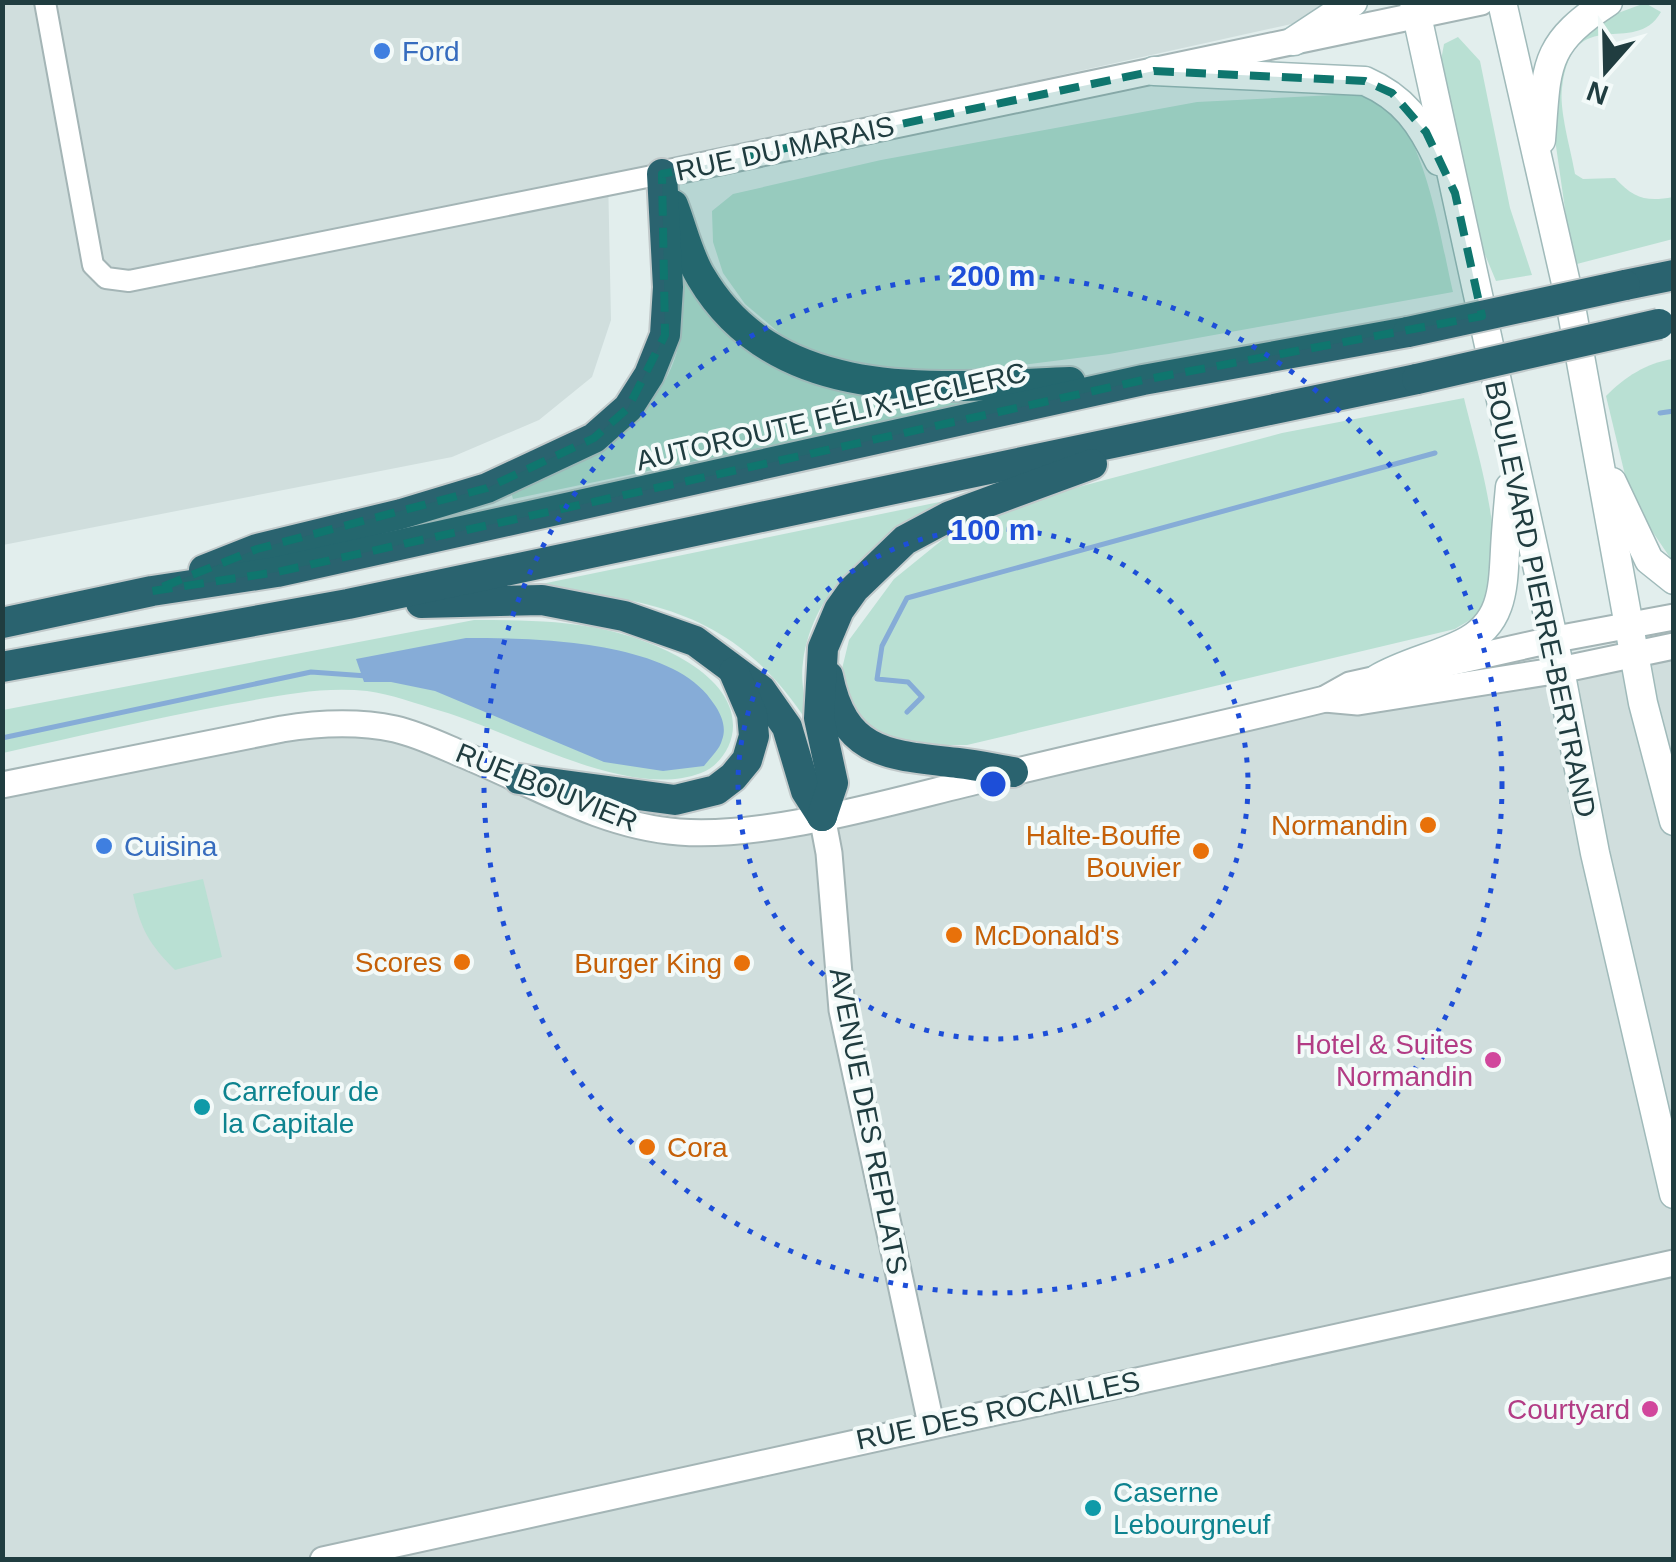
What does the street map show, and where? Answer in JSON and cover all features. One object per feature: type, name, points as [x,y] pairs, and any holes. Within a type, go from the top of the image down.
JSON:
[{"type":"highway","points":[[662,174],[699,274],[724,310],[757,341],[788,358],[874,382],[926,387],[1142,380]]},
{"type":"highway","points":[[152,591],[257,549],[401,514],[487,488],[594,438],[628,408],[666,335],[668,287],[662,174]]},
{"type":"highway","name":"AUTOROUTE FÉLIX-LECLERC","points":[[2,622],[152,591],[277,572],[1142,380],[1408,332],[1674,271]]},
{"type":"highway","points":[[2,668],[348,604],[1666,323]]},
{"type":"highway","points":[[822,816],[833,783],[819,718],[823,648],[838,610],[854,589],[905,540],[967,510],[1228,419]]},
{"type":"highway","points":[[348,604],[542,600],[624,616],[694,641],[761,690],[787,726],[806,791],[822,816]]},
{"type":"highway","points":[[823,648],[838,708],[854,732],[879,752],[916,761],[1013,772]]},
{"type":"highway","points":[[519,779],[675,800],[716,790],[733,778],[746,760],[754,736],[752,714],[731,665]]},
{"type":"main road","points":[[1294,41],[1353,2]]},
{"type":"main road","points":[[1502,2],[1570,301],[1634,655],[1673,811]]},
{"type":"main road","points":[[1539,166],[1546,83],[1554,50],[1575,24],[1608,2]]},
{"type":"main road","name":"BOULEVARD PIERRE-BERTRAND","points":[[1416,9],[1560,670],[1595,853],[1674,1194]]},
{"type":"main road","points":[[1154,71],[1365,81],[1392,92],[1426,132],[1456,193]]},
{"type":"main road","points":[[1597,447],[1649,560],[1674,580]]},
{"type":"main road","points":[[1377,679],[1393,669],[1462,644],[1495,615],[1505,577],[1512,461]]},
{"type":"street","name":"RUE DU MARAIS","points":[[45,2],[93,264],[106,278],[129,281],[1154,71],[1294,41],[1416,9],[1481,2]]},
{"type":"street","name":"RUE BOUVIER","points":[[2,785],[320,724],[397,730],[619,821],[679,832],[740,831],[822,816],[1325,699],[1350,685],[1674,617]]},
{"type":"street","name":"RUE BOUVIER","points":[[1325,699],[1358,702],[1560,670],[1674,646]]},
{"type":"street","name":"AVENUE DES REPLATS","points":[[822,816],[829,853],[840,1000],[931,1424]]},
{"type":"street","name":"RUE DES ROCAILLES","points":[[323,1560],[1674,1263]]},
{"type":"highlighted area","points":[[1154,71],[1365,81],[1392,93],[1426,132],[1455,193],[1482,316],[1143,380],[277,572],[152,591],[257,549],[487,488],[594,438],[628,408],[665,335],[662,174]]},
{"type":"shaded area","points":[[3,3],[1347,3],[1337,14],[608,175],[611,320],[592,377],[539,420],[452,457],[3,545]]},
{"type":"shaded area","points":[[1673,647],[1673,1559],[3,1560],[3,785],[361,725],[581,808],[710,833],[1325,699]]},
{"type":"green space","points":[[1645,3],[1661,12],[1649,25],[1636,31],[1591,38],[1578,46],[1568,61],[1562,108],[1575,174],[1583,179],[1615,178],[1641,197],[1673,197],[1673,239],[1573,265],[1549,97],[1575,29]]},
{"type":"green space","points":[[1458,37],[1480,61],[1510,208],[1532,275],[1496,281],[1476,233],[1440,66],[1444,44]]},
{"type":"green space","points":[[1354,94],[1377,100],[1394,113],[1407,133],[1428,186],[1453,292],[1109,354],[1006,367],[928,371],[853,364],[789,341],[745,304],[723,273],[713,242],[712,211],[733,194],[881,160],[1197,102]]},
{"type":"green space","points":[[684,268],[746,345],[969,395],[969,404],[513,499],[511,492],[565,467],[616,435],[639,416],[657,393],[671,368],[680,338],[676,269]]},
{"type":"green space","points":[[1673,359],[1673,562],[1631,500],[1606,396],[1636,372]]},
{"type":"green space","points":[[1464,398],[1490,507],[1494,566],[1490,591],[1480,611],[1455,629],[967,745],[915,745],[880,733],[859,716],[844,693],[841,673],[849,640],[894,579],[973,515],[1282,433]]},
{"type":"green space","points":[[954,499],[880,544],[838,583],[822,606],[810,632],[803,662],[808,723],[780,685],[751,656],[719,633],[685,616],[609,597],[522,588]]},
{"type":"green space","points":[[474,620],[586,626],[642,640],[685,660],[719,689],[730,706],[733,726],[728,747],[714,765],[701,773],[672,779],[639,778],[570,760],[395,697],[333,690],[203,709],[3,753],[3,710]]},
{"type":"green space","points":[[203,879],[222,957],[175,970],[147,936],[133,894]]},
{"type":"water","points":[[466,638],[528,639],[601,647],[668,667],[695,683],[714,704],[724,726],[721,743],[704,766],[663,771],[604,762],[435,691],[391,682],[364,682],[356,659]]},
{"type":"waterway","points":[[1660,413],[1674,411]]},
{"type":"waterway","points":[[907,712],[922,697],[908,682],[877,679],[882,646],[907,598],[1435,453]]},
{"type":"waterway","points":[[2,738],[311,672],[367,676]]},
{"type":"place","name":"Ford","points":[[382,51]]},
{"type":"place","name":"Normandin","points":[[1428,825]]},
{"type":"place","name":"Cuisina","points":[[104,846]]},
{"type":"place","name":"Halte-Bouffe Bouvier","points":[[1201,851]]},
{"type":"place","name":"McDonald's","points":[[954,935]]},
{"type":"place","name":"Scores","points":[[462,962]]},
{"type":"place","name":"Burger King","points":[[742,963]]},
{"type":"place","name":"Hotel & Suites Normandin","points":[[1493,1060]]},
{"type":"place","name":"Carrefour de la Capitale","points":[[202,1107]]},
{"type":"place","name":"Cora","points":[[647,1147]]},
{"type":"place","name":"Courtyard","points":[[1650,1409]]},
{"type":"place","name":"Caserne Lebourgneuf","points":[[1093,1508]]}]
